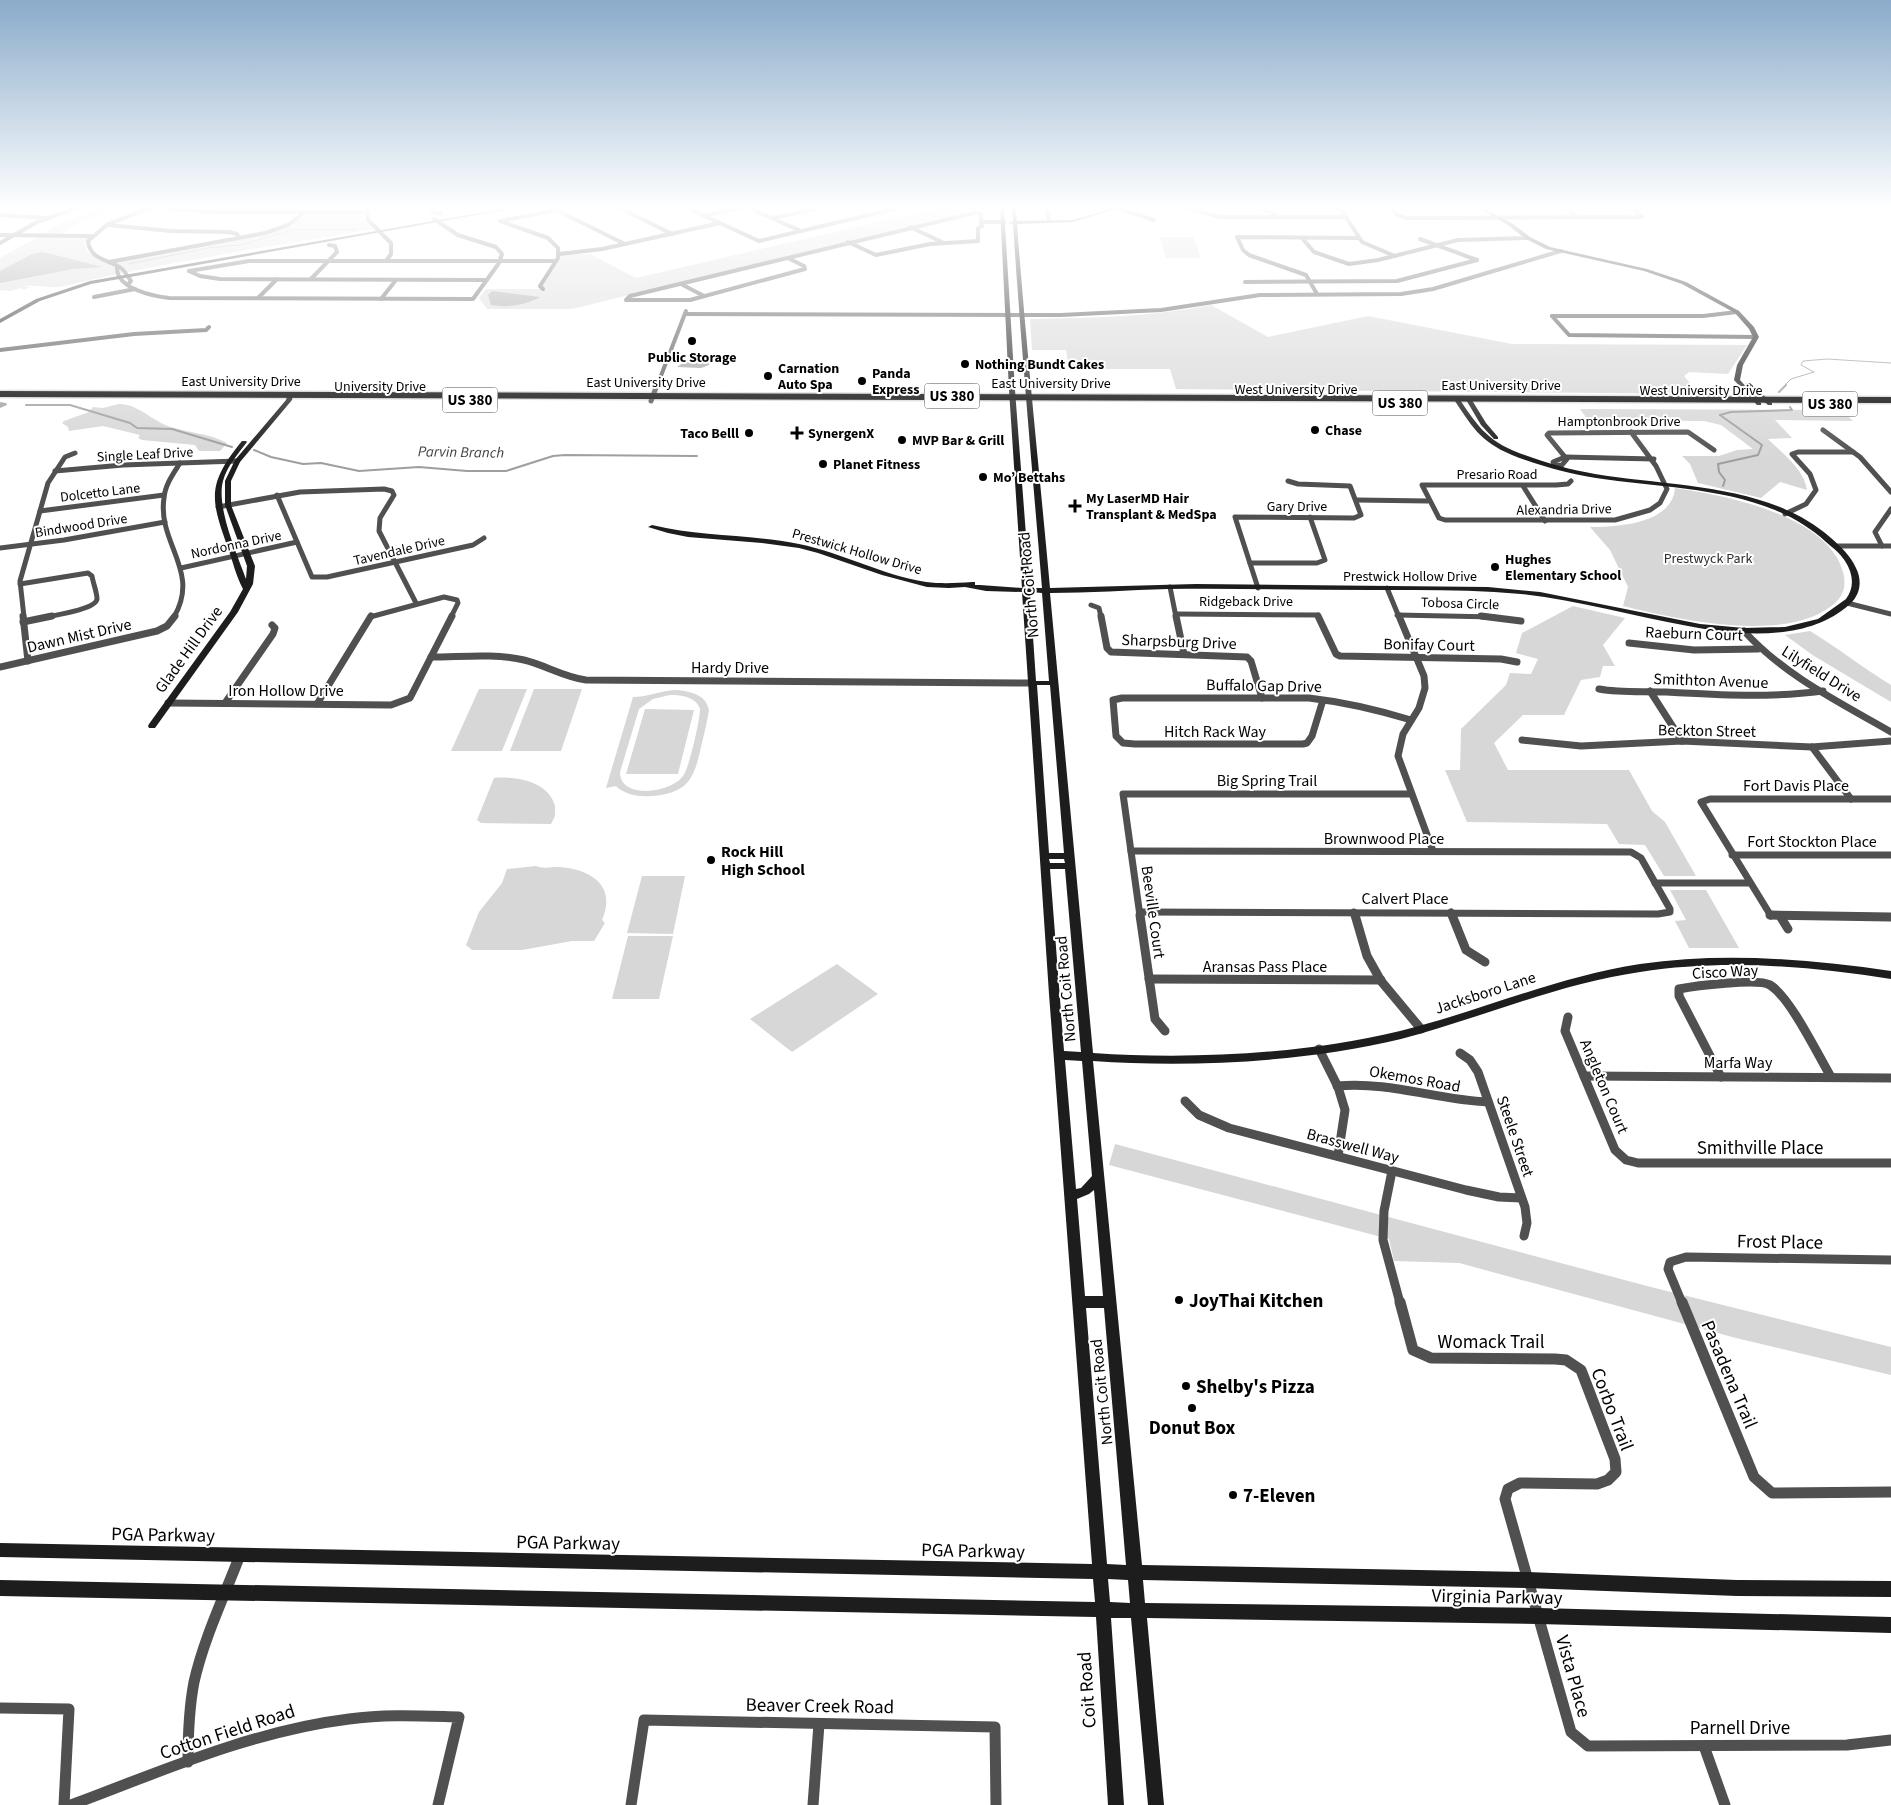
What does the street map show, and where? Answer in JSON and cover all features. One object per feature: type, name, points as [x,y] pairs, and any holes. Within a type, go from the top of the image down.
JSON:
[{"type":"highway","name":"East University Drive","points":[[0,394],[287,398]]},
{"type":"highway","name":"University Drive","points":[[0,399],[1030,399]]},
{"type":"highway","name":"West University Drive","points":[[1030,399],[1891,404]]},
{"type":"highway","name":"US 380","points":[[1762,402],[1891,400]]},
{"type":"main road","points":[[0,315],[21,303],[53,292]]},
{"type":"main road","points":[[0,321],[29,303],[55,292]]},
{"type":"main road","name":"North Coit Road","points":[[1007,292],[1045,861],[1094,1481],[1098,1571]]},
{"type":"main road","name":"North Coit Road","points":[[1021,292],[1024,353],[1030,399],[1045,587],[1136,1572]]},
{"type":"main road","points":[[1699,292],[1737,312],[1752,328],[1756,337],[1740,365],[1739,383],[1762,402]]},
{"type":"main road","points":[[21,303],[29,303]]},
{"type":"main road","points":[[1010,353],[1024,353]]},
{"type":"main road","points":[[1738,374],[1762,402]]},
{"type":"main road","points":[[246,588],[218,507],[218,482],[228,461],[287,398]]},
{"type":"main road","name":"Glade Hill Drive","points":[[152,726],[234,612],[246,588],[251,570],[228,505],[228,481],[237,461],[287,398]]},
{"type":"main road","points":[[1464,401],[1474,425],[1490,440],[1524,458],[1597,476],[1717,491],[1785,514],[1815,530],[1836,546],[1852,565],[1856,575],[1855,591],[1847,603]]},
{"type":"main road","points":[[1464,401],[1496,438],[1545,464]]},
{"type":"main road","points":[[1019,468],[1035,468]]},
{"type":"main road","points":[[1022,518],[1039,518]]},
{"type":"main road","name":"Prestwick Hollow Drive","points":[[652,527],[677,534],[799,546],[841,558],[898,579],[933,584],[966,585],[977,588],[1461,588],[1524,592],[1592,603],[1679,624],[1744,631],[1780,629],[1813,622],[1837,611],[1847,603]]},
{"type":"main road","points":[[1033,683],[1054,684]]},
{"type":"main road","points":[[1045,861],[1071,861]]},
{"type":"main road","name":"Jacksboro Lane","points":[[1059,1055],[1089,1058],[1187,1058],[1261,1055],[1319,1049],[1377,1040],[1421,1030],[1559,985],[1620,971],[1667,965],[1724,961],[1762,962],[1837,968],[1891,975]]},
{"type":"main road","points":[[1070,1196],[1085,1191],[1099,1177]]},
{"type":"main road","points":[[1079,1302],[1110,1302]]},
{"type":"main road","name":"PGA Parkway","points":[[0,1550],[1136,1572]]},
{"type":"main road","name":"Coit Road","points":[[1098,1571],[1116,1805]]},
{"type":"main road","points":[[1136,1572],[1156,1805]]},
{"type":"main road","name":"Virginia Parkway","points":[[1136,1572],[1528,1580],[1737,1588],[1891,1589]]},
{"type":"main road","points":[[0,1588],[1101,1610]]},
{"type":"main road","name":"Virginia Parkway","points":[[1101,1610],[1538,1616],[1891,1625]]},
{"type":"street","points":[[94,297],[122,292]]},
{"type":"street","points":[[141,292],[169,298],[474,299],[479,292]]},
{"type":"street","points":[[258,298],[264,292]]},
{"type":"street","points":[[381,298],[386,292]]},
{"type":"street","points":[[646,292],[630,296],[626,300],[684,301],[718,292]]},
{"type":"street","points":[[697,292],[704,296]]},
{"type":"street","points":[[686,313],[1116,313],[1176,308],[1246,296],[1408,292]]},
{"type":"street","points":[[652,398],[686,313],[684,301]]},
{"type":"street","points":[[1737,312],[1703,316],[1552,316],[1569,335],[1756,337]]},
{"type":"street","points":[[210,327],[206,330],[143,333],[0,348],[145,330],[210,327]]},
{"type":"street","points":[[1823,430],[1834,434],[1882,480],[1891,492]]},
{"type":"street","points":[[1631,432],[1654,459],[1665,483]]},
{"type":"street","name":"Hamptonbrook Drive","points":[[1565,457],[1547,435],[1549,433],[1688,432],[1714,450]]},
{"type":"street","points":[[1785,514],[1806,504],[1816,490],[1810,474],[1792,454],[1798,452],[1852,452]]},
{"type":"street","points":[[28,661],[20,584],[48,483],[65,457],[75,453]]},
{"type":"street","points":[[1554,466],[1562,465],[1567,459],[1565,457],[1654,459]]},
{"type":"street","name":"Single Leaf Drive","points":[[55,471],[237,461]]},
{"type":"street","points":[[180,463],[170,478],[164,495],[165,522],[181,568]]},
{"type":"street","points":[[1288,481],[1298,484],[1347,485],[1350,486],[1356,500],[1428,501]]},
{"type":"street","name":"Presario Road","points":[[1428,501],[1422,485],[1523,486],[1568,484],[1571,481]]},
{"type":"street","name":"Alexandria Drive","points":[[1428,501],[1442,520],[1598,522],[1631,517],[1650,510],[1660,503],[1667,489],[1665,483]]},
{"type":"street","points":[[1523,486],[1545,521]]},
{"type":"street","points":[[218,507],[277,495],[317,490],[384,489],[392,491],[394,495],[380,518],[378,527],[416,604]]},
{"type":"street","name":"Dolcetto Lane","points":[[40,511],[164,495]]},
{"type":"street","points":[[277,495],[297,542]]},
{"type":"street","name":"Gary Drive","points":[[1250,563],[1235,518],[1360,517],[1361,514],[1356,500]]},
{"type":"street","points":[[1882,546],[1875,532],[1891,508]]},
{"type":"street","points":[[1258,588],[1250,563],[1323,561],[1325,556],[1310,517]]},
{"type":"street","name":"Bindwood Drive","points":[[0,548],[165,522]]},
{"type":"street","name":"Tavendale Drive","points":[[297,542],[310,575],[317,578],[473,545],[484,538]]},
{"type":"street","name":"Nordonna Drive","points":[[181,568],[297,542]]},
{"type":"street","points":[[1836,546],[1891,546]]},
{"type":"street","name":"Dawn Mist Drive","points":[[0,667],[163,629],[179,612],[184,600],[186,589],[181,568]]},
{"type":"street","points":[[20,584],[88,573],[92,576],[97,600],[95,604],[23,622]]},
{"type":"street","points":[[1170,587],[1184,654]]},
{"type":"street","points":[[1387,588],[1416,658],[1426,688],[1424,702],[1398,745],[1398,756],[1433,851]]},
{"type":"street","points":[[316,704],[370,614],[444,597],[454,598],[458,603],[431,657]]},
{"type":"street","points":[[1847,603],[1891,614]]},
{"type":"street","name":"Sharpsburg Drive","points":[[1091,605],[1099,608],[1107,648],[1111,652],[1247,657],[1251,661],[1262,698]]},
{"type":"street","name":"Ridgeback Drive","points":[[1176,614],[1316,615],[1321,619],[1336,654],[1340,656]]},
{"type":"street","name":"Tobosa Circle","points":[[1398,615],[1473,614],[1501,616],[1521,621]]},
{"type":"street","points":[[225,704],[273,634],[275,628],[272,625]]},
{"type":"street","name":"Lilyfield Drive","points":[[1744,631],[1758,649],[1781,666],[1891,732]]},
{"type":"street","name":"Raeburn Court","points":[[1630,643],[1646,646],[1714,650],[1758,649]]},
{"type":"street","name":"Bonifay Court","points":[[1340,656],[1502,659],[1517,662]]},
{"type":"street","name":"Hardy Drive","points":[[431,657],[517,658],[536,663],[561,676],[586,680],[1033,683]]},
{"type":"street","name":"Iron Hollow Drive","points":[[168,703],[392,705],[410,698],[431,657]]},
{"type":"street","name":"Smithton Avenue","points":[[1599,690],[1612,692],[1650,691],[1764,696],[1823,691]]},
{"type":"street","points":[[1650,691],[1682,741]]},
{"type":"street","name":"Buffalo Gap Drive","points":[[1123,743],[1116,736],[1113,700],[1122,698],[1323,700],[1361,705],[1412,720]]},
{"type":"street","name":"Hitch Rack Way","points":[[1123,743],[1274,745],[1307,743],[1312,736],[1323,700]]},
{"type":"street","name":"Beckton Street","points":[[1522,740],[1581,746],[1682,741],[1812,747],[1891,741]]},
{"type":"street","points":[[1812,747],[1851,799]]},
{"type":"street","name":"Big Spring Trail","points":[[1122,794],[1411,794]]},
{"type":"street","name":"Beeville Court","points":[[1122,794],[1155,1019],[1165,1031]]},
{"type":"street","name":"Fort Davis Place","points":[[1732,855],[1701,802],[1710,799],[1891,799]]},
{"type":"street","name":"Brownwood Place","points":[[1131,851],[1624,852],[1637,855],[1655,883]]},
{"type":"street","points":[[1732,855],[1771,916],[1891,917]]},
{"type":"street","name":"Fort Stockton Place","points":[[1732,855],[1891,855]]},
{"type":"street","points":[[1655,883],[1750,883]]},
{"type":"street","name":"Calvert Place","points":[[1140,912],[1670,912],[1655,883]]},
{"type":"street","points":[[1354,912],[1368,956],[1380,980],[1421,1030]]},
{"type":"street","points":[[1451,912],[1466,950],[1471,955],[1485,962]]},
{"type":"street","points":[[1780,916],[1788,929]]},
{"type":"street","name":"Aransas Pass Place","points":[[1150,979],[1380,980]]},
{"type":"street","name":"Cisco Way","points":[[1721,1077],[1679,996],[1678,989],[1704,984],[1772,986],[1781,994],[1831,1077]]},
{"type":"street","name":"Angleton Court","points":[[1568,1017],[1565,1031],[1615,1150],[1628,1161]]},
{"type":"street","points":[[1319,1049],[1337,1086],[1345,1110],[1345,1121],[1338,1156]]},
{"type":"street","name":"Steele Street","points":[[1460,1053],[1473,1064],[1488,1102],[1526,1215],[1524,1236]]},
{"type":"street","name":"Marfa Way","points":[[1584,1076],[1891,1078]]},
{"type":"street","name":"Okemos Road","points":[[1337,1086],[1380,1084],[1451,1100],[1488,1102]]},
{"type":"street","name":"Brasswell Way","points":[[1185,1102],[1200,1116],[1218,1124],[1486,1195],[1521,1198]]},
{"type":"street","name":"Smithville Place","points":[[1628,1161],[1638,1163],[1891,1163]]},
{"type":"street","name":"Womack Trail","points":[[1392,1171],[1383,1220],[1383,1240],[1410,1344],[1417,1353],[1424,1357],[1439,1359],[1566,1360]]},
{"type":"street","name":"Frost Place","points":[[1670,1262],[1686,1257],[1891,1260]]},
{"type":"street","name":"Pasadena Trail","points":[[1670,1262],[1668,1269],[1670,1278],[1754,1476],[1772,1492],[1891,1492]]},
{"type":"street","name":"Corbo Trail","points":[[1508,1489],[1520,1483],[1597,1484],[1613,1477],[1616,1472],[1615,1459],[1581,1370],[1566,1360]]},
{"type":"street","name":"Vista Place","points":[[1508,1489],[1505,1499],[1506,1508],[1571,1732],[1588,1746]]},
{"type":"street","points":[[188,1762],[189,1715],[194,1684],[204,1649],[240,1555]]},
{"type":"street","points":[[0,1708],[69,1709],[64,1805]]},
{"type":"street","name":"Cotton Field Road","points":[[71,1805],[261,1737],[328,1721],[387,1716],[459,1717],[438,1805]]},
{"type":"street","name":"Beaver Creek Road","points":[[631,1805],[644,1720],[995,1727],[996,1805]]},
{"type":"street","points":[[813,1805],[819,1724]]},
{"type":"street","name":"Parnell Drive","points":[[1588,1746],[1847,1745],[1891,1740]]},
{"type":"street","points":[[1704,1746],[1725,1805]]},
{"type":"green space","points":[[483,292],[640,292],[572,309],[487,309],[479,298]]},
{"type":"green space","points":[[1211,305],[1268,337],[1368,316],[1512,344],[1747,345],[1728,374],[1689,372],[1684,376],[1699,394],[1176,389],[1170,369],[1069,369],[1066,350],[1032,350],[1030,319],[1143,314]]},
{"type":"green space","points":[[119,404],[138,409],[168,426],[213,437],[227,443],[220,451],[199,451],[195,445],[142,440],[138,438],[140,435],[103,426],[69,431],[68,427],[62,423],[89,412],[93,407],[103,408]]},
{"type":"green space","points":[[1580,409],[1841,410],[1853,421],[1775,420],[1792,438],[1768,439],[1802,475],[1807,490],[1780,482],[1761,498],[1698,483],[1690,464],[1682,456],[1719,456],[1737,450],[1753,449],[1721,425],[1704,421],[1588,420]]},
{"type":"green space","name":"Prestwyck Park","points":[[1675,488],[1746,503],[1772,511],[1796,522],[1817,536],[1833,552],[1843,572],[1844,587],[1841,596],[1830,607],[1809,618],[1785,624],[1757,626],[1699,622],[1623,606],[1628,587],[1610,550],[1590,527],[1628,524],[1654,516],[1672,500]]},
{"type":"green space","points":[[1573,606],[1625,618],[1603,645],[1615,666],[1603,666],[1600,677],[1581,680],[1564,715],[1523,715],[1494,743],[1508,770],[1629,770],[1652,811],[1665,822],[1696,876],[1664,876],[1645,845],[1619,844],[1607,824],[1467,822],[1445,770],[1460,770],[1461,729],[1506,685],[1510,673],[1531,674],[1538,659],[1516,653],[1522,633]]},
{"type":"green space","points":[[1810,631],[1891,685],[1891,702],[1814,656],[1785,635]]},
{"type":"green space","points":[[479,689],[527,689],[502,751],[451,751]]},
{"type":"green space","points":[[534,689],[582,689],[561,751],[510,751]]},
{"type":"green space","points":[[672,690],[698,695],[705,701],[709,710],[692,776],[681,788],[674,792],[652,796],[637,796],[624,792],[616,786],[606,788],[633,697]],"holes":[[[670,695],[684,696],[692,699],[700,709],[694,744],[685,772],[677,782],[658,790],[647,791],[628,787],[622,781],[620,772],[639,709],[653,699]]]},
{"type":"green space","points":[[645,709],[694,710],[678,774],[626,774]]},
{"type":"green space","points":[[494,778],[521,779],[546,791],[555,806],[555,816],[551,824],[481,823],[477,820]]},
{"type":"green space","points":[[536,866],[544,868],[571,868],[591,876],[598,882],[606,898],[606,908],[602,920],[605,923],[594,941],[572,941],[522,950],[472,950],[466,945],[479,912],[502,883],[507,869]]},
{"type":"green space","points":[[642,876],[685,876],[673,934],[627,933]]},
{"type":"green space","points":[[1670,890],[1706,890],[1739,948],[1689,948],[1675,921],[1686,920]]},
{"type":"green space","points":[[628,936],[673,936],[659,999],[612,999]]},
{"type":"green space","points":[[837,964],[878,994],[792,1052],[750,1019]]},
{"type":"green space","points":[[1115,1144],[1647,1286],[1891,1347],[1891,1375],[1736,1338],[1459,1263],[1394,1261],[1389,1239],[1109,1165]]},
{"type":"shaded area","points":[[491,292],[502,292],[540,297],[523,304],[497,306],[491,305],[488,295]]},
{"type":"shaded area","points":[[710,354],[709,365],[701,368],[677,367],[690,358]]},
{"type":"waterway","points":[[1784,386],[1791,379],[1814,372],[1801,365],[1803,361],[1827,359],[1891,363]]},
{"type":"waterway","points":[[1779,392],[1786,385]]},
{"type":"waterway","name":"Parvin Branch","points":[[26,405],[70,405],[130,423],[137,428],[172,429],[232,447]]},
{"type":"waterway","points":[[1723,486],[1725,480],[1719,472],[1718,464],[1758,455],[1762,445],[1720,415],[1731,412],[1792,410],[1790,407]]},
{"type":"waterway","name":"Parvin Branch","points":[[254,450],[271,457],[303,464],[321,463],[359,471],[419,467],[467,471],[506,471],[553,456],[565,455],[697,456]]},
{"type":"place","name":"Public Storage","points":[[692,341]]},
{"type":"place","name":"Nothing Bundt Cakes","points":[[965,364]]},
{"type":"place","name":"Carnation Auto Spa","points":[[768,376]]},
{"type":"place","name":"Panda Express","points":[[862,381]]},
{"type":"place","name":"Chase","points":[[1315,430]]},
{"type":"place","name":"Taco Belll","points":[[749,433]]},
{"type":"place","name":"SynergenX","points":[[797,433]]},
{"type":"place","name":"MVP Bar & Grill","points":[[902,440]]},
{"type":"place","name":"Planet Fitness","points":[[823,464]]},
{"type":"place","name":"Mo’ Bettahs","points":[[983,477]]},
{"type":"place","name":"My LaserMD Hair Transplant & MedSpa","points":[[1075,506]]},
{"type":"place","name":"Hughes Elementary School","points":[[1495,567]]},
{"type":"place","name":"Rock Hill High School","points":[[711,860]]},
{"type":"place","name":"JoyThai Kitchen","points":[[1179,1300]]},
{"type":"place","name":"Shelby's Pizza","points":[[1186,1386]]},
{"type":"place","name":"Donut Box","points":[[1192,1408]]},
{"type":"place","name":"7-Eleven","points":[[1233,1495]]}]
